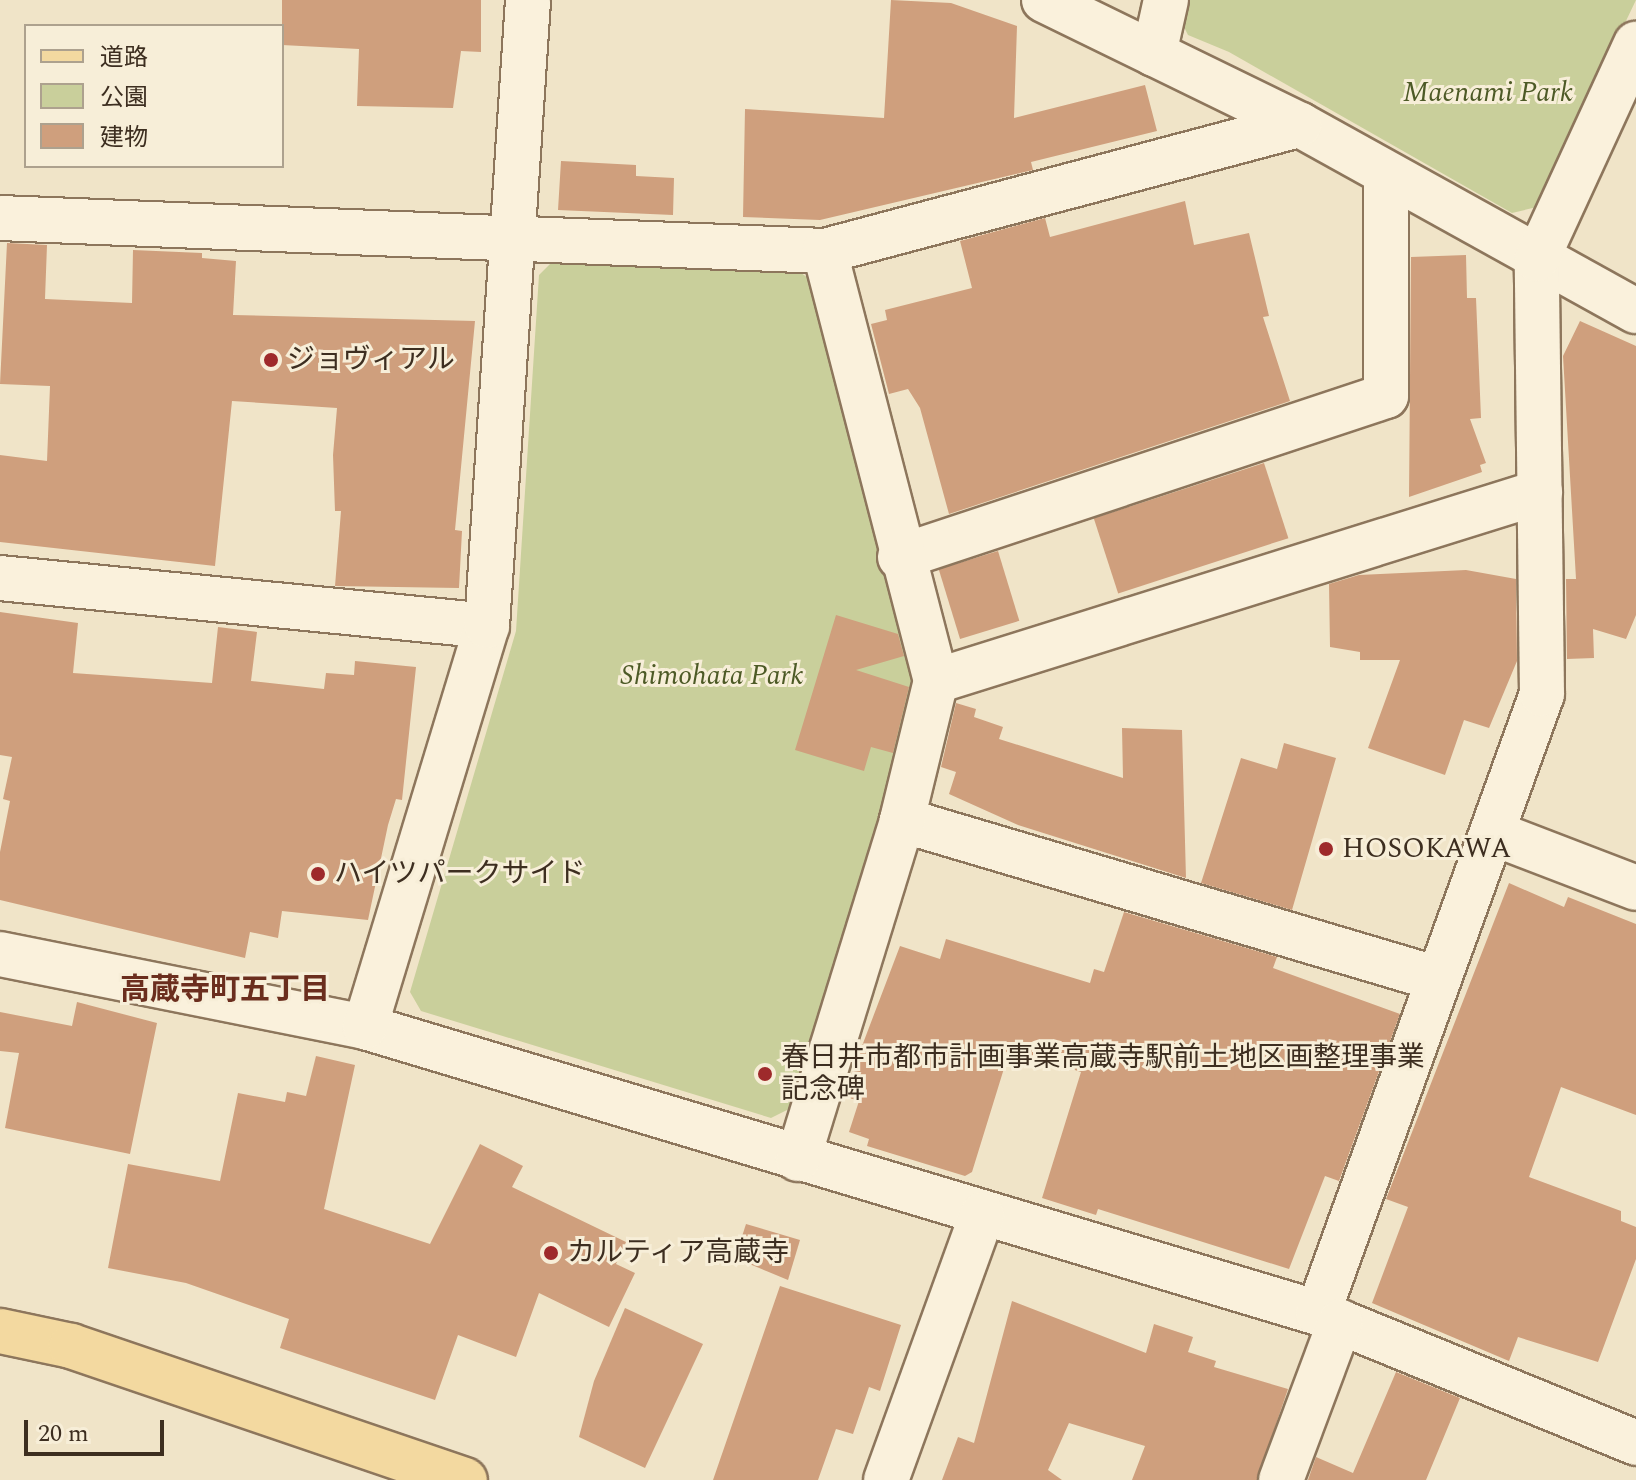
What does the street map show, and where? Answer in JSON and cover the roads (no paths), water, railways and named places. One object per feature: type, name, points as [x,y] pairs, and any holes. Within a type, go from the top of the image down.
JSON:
[{"type":"main road","points":[[0,1331],[71,1346],[465,1480]]},
{"type":"street","points":[[365,1027],[487,626],[528,0]]},
{"type":"street","points":[[1044,0],[1300,125],[1537,259],[1636,311]]},
{"type":"street","points":[[1154,54],[1166,0]]},
{"type":"street","points":[[1281,1480],[1329,1317],[1438,979],[1542,694],[1537,259],[1636,44]]},
{"type":"street","points":[[0,218],[513,236],[825,251],[1300,125]]},
{"type":"street","points":[[900,557],[1386,396],[1386,175]]},
{"type":"street","points":[[798,1159],[902,820],[936,681],[900,557],[825,251]]},
{"type":"street","points":[[936,681],[1540,492]]},
{"type":"street","points":[[0,578],[487,626]]},
{"type":"street","points":[[902,820],[1438,979]]},
{"type":"street","points":[[1493,833],[1636,888]]},
{"type":"street","points":[[0,954],[365,1027],[1329,1317],[1636,1443]]},
{"type":"street","points":[[886,1480],[982,1215]]},
{"type":"place","name":"ジョヴィアル","points":[[271,360]]},
{"type":"place","name":"HOSOKAWA","points":[[1326,849]]},
{"type":"place","name":"ハイツパークサイド","points":[[318,874]]},
{"type":"place","name":"春日井市都市計画事業高蔵寺駅前土地区画整理事業 記念碑","points":[[765,1074]]},
{"type":"place","name":"カルティア高蔵寺","points":[[551,1253]]},
{"type":"district","name":"高蔵寺町五丁目","points":[[225,990]]},
{"type":"park label","name":"Maenami Park","points":[[1488,93]]},
{"type":"park label","name":"Shimohata Park","points":[[712,676]]}]
